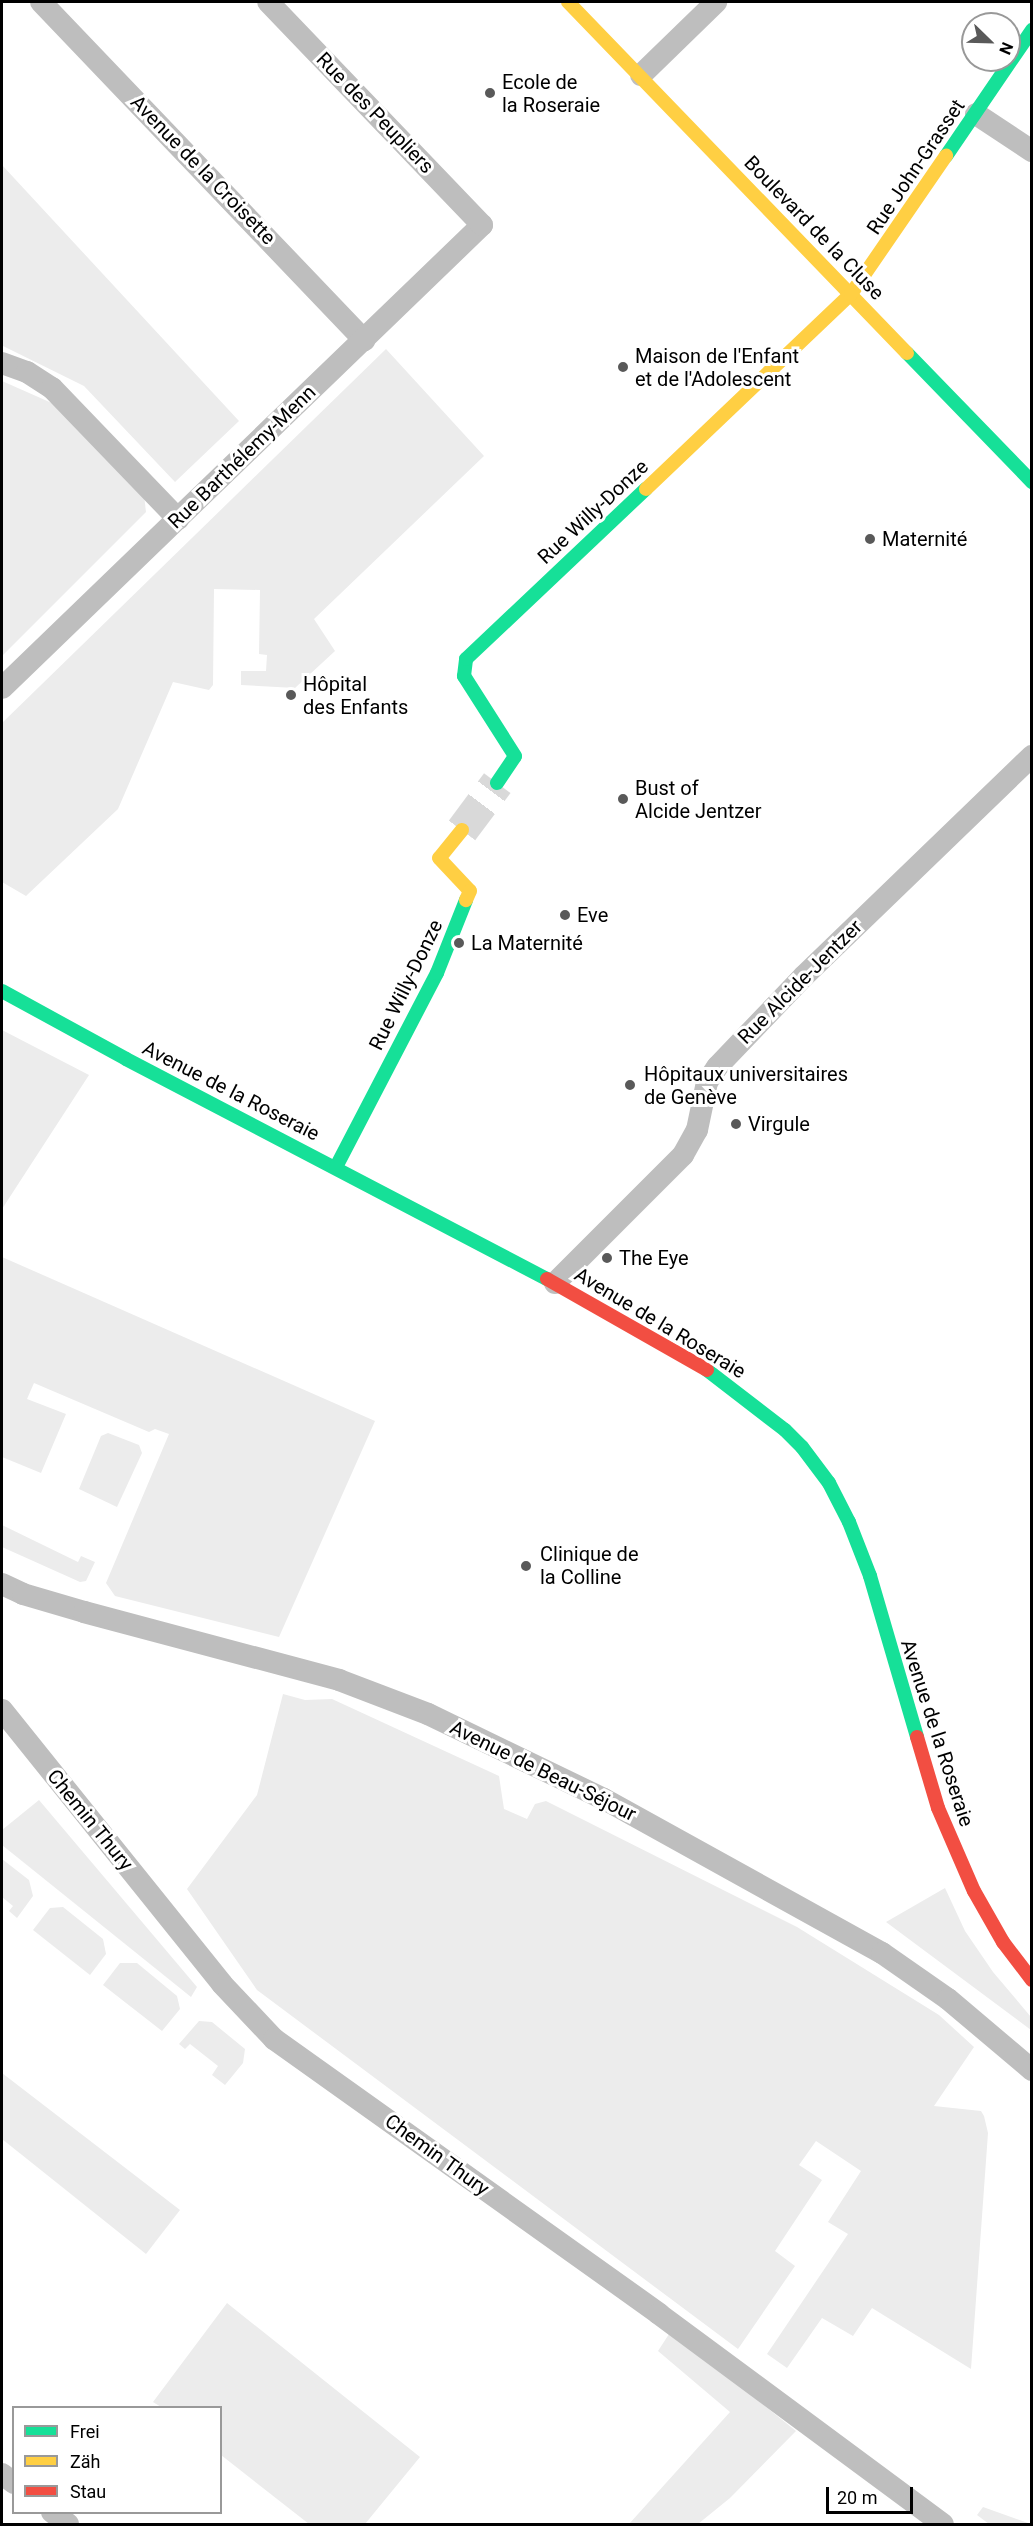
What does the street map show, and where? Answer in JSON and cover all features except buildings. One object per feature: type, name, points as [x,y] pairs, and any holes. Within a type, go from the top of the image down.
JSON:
[{"type":"street","name":"Avenue de la Croisette","points":[[41,2],[364,340]]},
{"type":"street","name":"Rue des Peupliers","points":[[268,2],[482,225]]},
{"type":"street","name":"Boulevard de la Cluse","points":[[568,2],[1032,482]]},
{"type":"street","points":[[641,75],[716,2]]},
{"type":"street","name":"Rue John-Grasset","points":[[851,294],[1032,30]]},
{"type":"street","points":[[976,114],[1032,152]]},
{"type":"street","name":"Rue Barthélemy-Menn","points":[[2,688],[482,225]]},
{"type":"street","name":"Rue Willy-Donze","points":[[497,783],[515,756],[464,676],[466,659],[851,294]]},
{"type":"street","points":[[2,363],[27,372],[52,388],[178,519]]},
{"type":"street","name":"Rue Alcide-Jentzer","points":[[555,1283],[683,1155],[697,1130],[707,1082],[717,1067],[804,976],[1032,756]]},
{"type":"street","name":"Rue Willy-Donze","points":[[336,1167],[436,973],[470,891],[440,858],[462,830]]},
{"type":"street","name":"Avenue de la Roseraie","points":[[2,991],[136,1064],[555,1283],[708,1371],[785,1430],[829,1483],[849,1522],[870,1576],[904,1699],[949,1836],[974,1891],[1003,1942],[1032,1980]]},
{"type":"street","name":"Avenue de Beau-Séjour","points":[[2,1584],[23,1594],[84,1612],[339,1680],[428,1714],[604,1799],[882,1953],[948,1999],[1032,2070]]},
{"type":"street","name":"Chemin Thury","points":[[2,1710],[222,1984],[274,2039],[943,2524]]},
{"type":"street","points":[[55,2514],[68,2524]]},
{"type":"shaded area","points":[[2,165],[239,421],[175,482],[84,386],[3,346]]},
{"type":"shaded area","points":[[386,349],[484,456],[314,619],[335,651],[295,688],[241,685],[241,671],[266,671],[267,655],[259,654],[260,590],[214,589],[213,685],[209,690],[173,682],[118,809],[26,896],[2,882],[2,723]]},
{"type":"shaded area","points":[[2,381],[54,404],[144,495],[146,512],[2,656]]},
{"type":"shaded area","points":[[2,1030],[89,1075],[2,1209]]},
{"type":"shaded area","points":[[2,1257],[375,1421],[279,1637],[115,1596],[106,1583],[169,1434],[155,1429],[149,1432],[34,1383],[27,1399],[66,1414],[41,1473],[2,1457]]},
{"type":"shaded area","points":[[108,1433],[139,1445],[142,1453],[117,1507],[79,1489],[101,1436]]},
{"type":"shaded area","points":[[2,1525],[78,1562],[81,1556],[95,1562],[86,1581],[80,1582],[2,1547]]},
{"type":"shaded area","points":[[283,1694],[305,1700],[332,1699],[499,1776],[504,1809],[527,1819],[535,1804],[546,1801],[797,1927],[939,2015],[974,2047],[934,2106],[981,2111],[988,2133],[971,2369],[872,2308],[853,2336],[822,2318],[787,2368],[767,2354],[848,2234],[828,2222],[861,2171],[816,2141],[799,2165],[822,2180],[775,2251],[795,2266],[738,2349],[257,1990],[187,1889],[257,1795]]},
{"type":"shaded area","points":[[39,1800],[197,1987],[191,1997],[2,1845],[2,1830]]},
{"type":"shaded area","points":[[2,1859],[29,1880],[33,1896],[17,1918],[9,1911],[13,1906],[2,1897]]},
{"type":"shaded area","points":[[945,1888],[965,1931],[993,1972],[1031,2017],[1031,2030],[886,1922]]},
{"type":"shaded area","points":[[63,1907],[103,1939],[106,1954],[90,1975],[33,1930],[50,1908]]},
{"type":"shaded area","points":[[120,1963],[137,1963],[177,1996],[180,2009],[162,2031],[103,1985]]},
{"type":"shaded area","points":[[199,2021],[212,2022],[245,2049],[243,2063],[225,2085],[212,2075],[218,2066],[190,2044],[185,2049],[179,2044]]},
{"type":"shaded area","points":[[2,2073],[180,2210],[146,2254],[2,2139]]},
{"type":"shaded area","points":[[227,2303],[420,2457],[365,2524],[309,2524],[222,2456],[222,2406],[159,2406],[153,2402]]},
{"type":"shaded area","points":[[671,2331],[796,2431],[730,2498],[698,2524],[629,2524],[730,2412],[658,2351]]},
{"type":"shaded area","points":[[983,2507],[1031,2524],[989,2524],[977,2515]]},
{"type":"tunnel","points":[[462,830],[497,783]]},
{"type":"traffic: fast","points":[[946,156],[1032,30]]},
{"type":"traffic: fast","points":[[907,353],[1032,482]]},
{"type":"traffic: fast","points":[[497,783],[515,756],[464,676],[466,659],[646,489]]},
{"type":"traffic: fast","points":[[336,1167],[437,973],[466,900]]},
{"type":"traffic: fast","points":[[2,991],[126,1059],[547,1279]]},
{"type":"traffic: fast","points":[[707,1370],[785,1430],[802,1447],[829,1483],[849,1522],[870,1576],[917,1737]]},
{"type":"traffic: slow","points":[[568,2],[907,353]]},
{"type":"traffic: slow","points":[[646,489],[851,294],[946,156]]},
{"type":"traffic: slow","points":[[462,830],[439,858],[470,891],[466,900]]},
{"type":"traffic: jam","points":[[547,1279],[707,1370]]},
{"type":"traffic: jam","points":[[917,1737],[938,1808],[974,1891],[1003,1942],[1032,1980]]},
{"type":"place","name":"Ecole de la Roseraie","points":[[490,93]]},
{"type":"place","name":"Maison de l'Enfant et de l'Adolescent","points":[[623,367]]},
{"type":"place","name":"Maternité","points":[[870,539]]},
{"type":"place","name":"Hôpital des Enfants","points":[[291,695]]},
{"type":"place","name":"Bust of Alcide Jentzer","points":[[623,799]]},
{"type":"place","name":"Eve","points":[[565,915]]},
{"type":"place","name":"La Maternité","points":[[459,943]]},
{"type":"place","name":"Hôpitaux universitaires de Genève","points":[[630,1085]]},
{"type":"place","name":"Virgule","points":[[736,1124]]},
{"type":"place","name":"The Eye","points":[[607,1258]]},
{"type":"place","name":"Clinique de la Colline","points":[[526,1566]]}]
